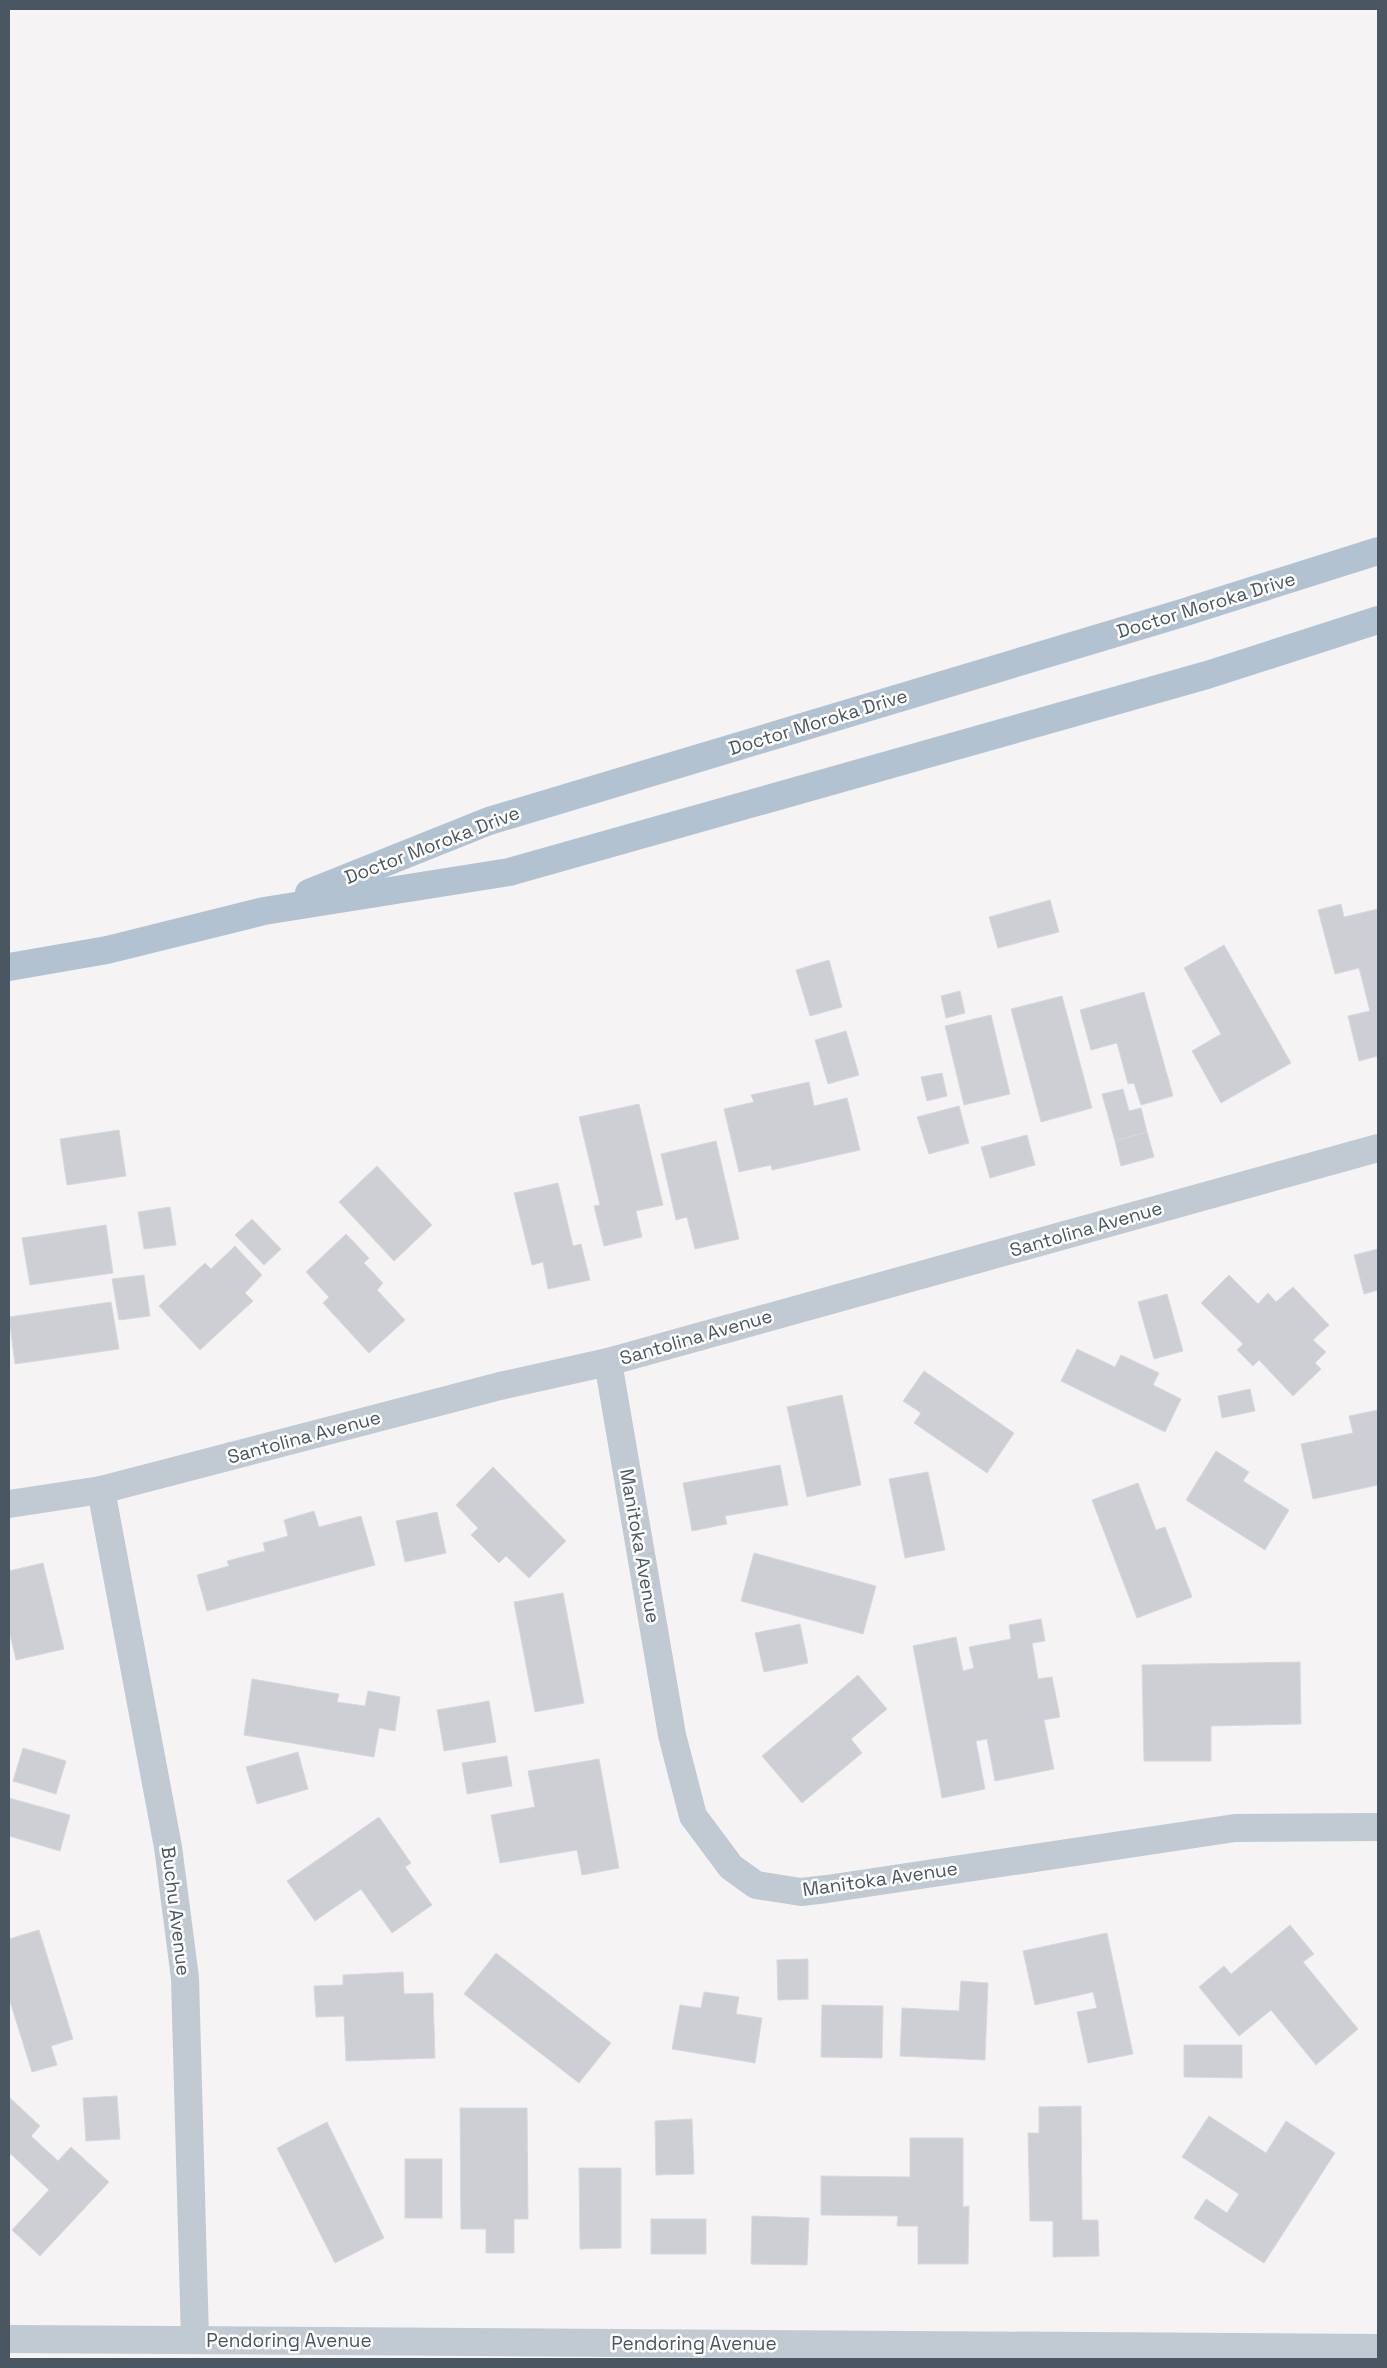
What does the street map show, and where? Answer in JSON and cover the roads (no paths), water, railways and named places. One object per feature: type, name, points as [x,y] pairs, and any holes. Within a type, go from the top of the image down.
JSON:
[{"type":"main road","name":"Doctor Moroka Drive","points":[[264,911],[489,821],[1179,614],[1378,551]]},
{"type":"main road","name":"Doctor Moroka Drive","points":[[9,967],[107,950],[264,911],[509,872],[1207,675],[1378,620]]},
{"type":"street","name":"Santolina Avenue","points":[[9,1504],[102,1490],[500,1386],[608,1362],[1378,1148]]},
{"type":"street","name":"Manitoka Avenue","points":[[608,1362],[672,1735],[693,1816],[731,1867],[756,1885],[801,1892],[827,1889],[1235,1828],[1378,1827]]},
{"type":"street","name":"Buchu Avenue","points":[[102,1490],[168,1847],[185,1978],[195,2339]]},
{"type":"street","name":"Pendoring Avenue","points":[[9,2339],[1378,2348]]}]
